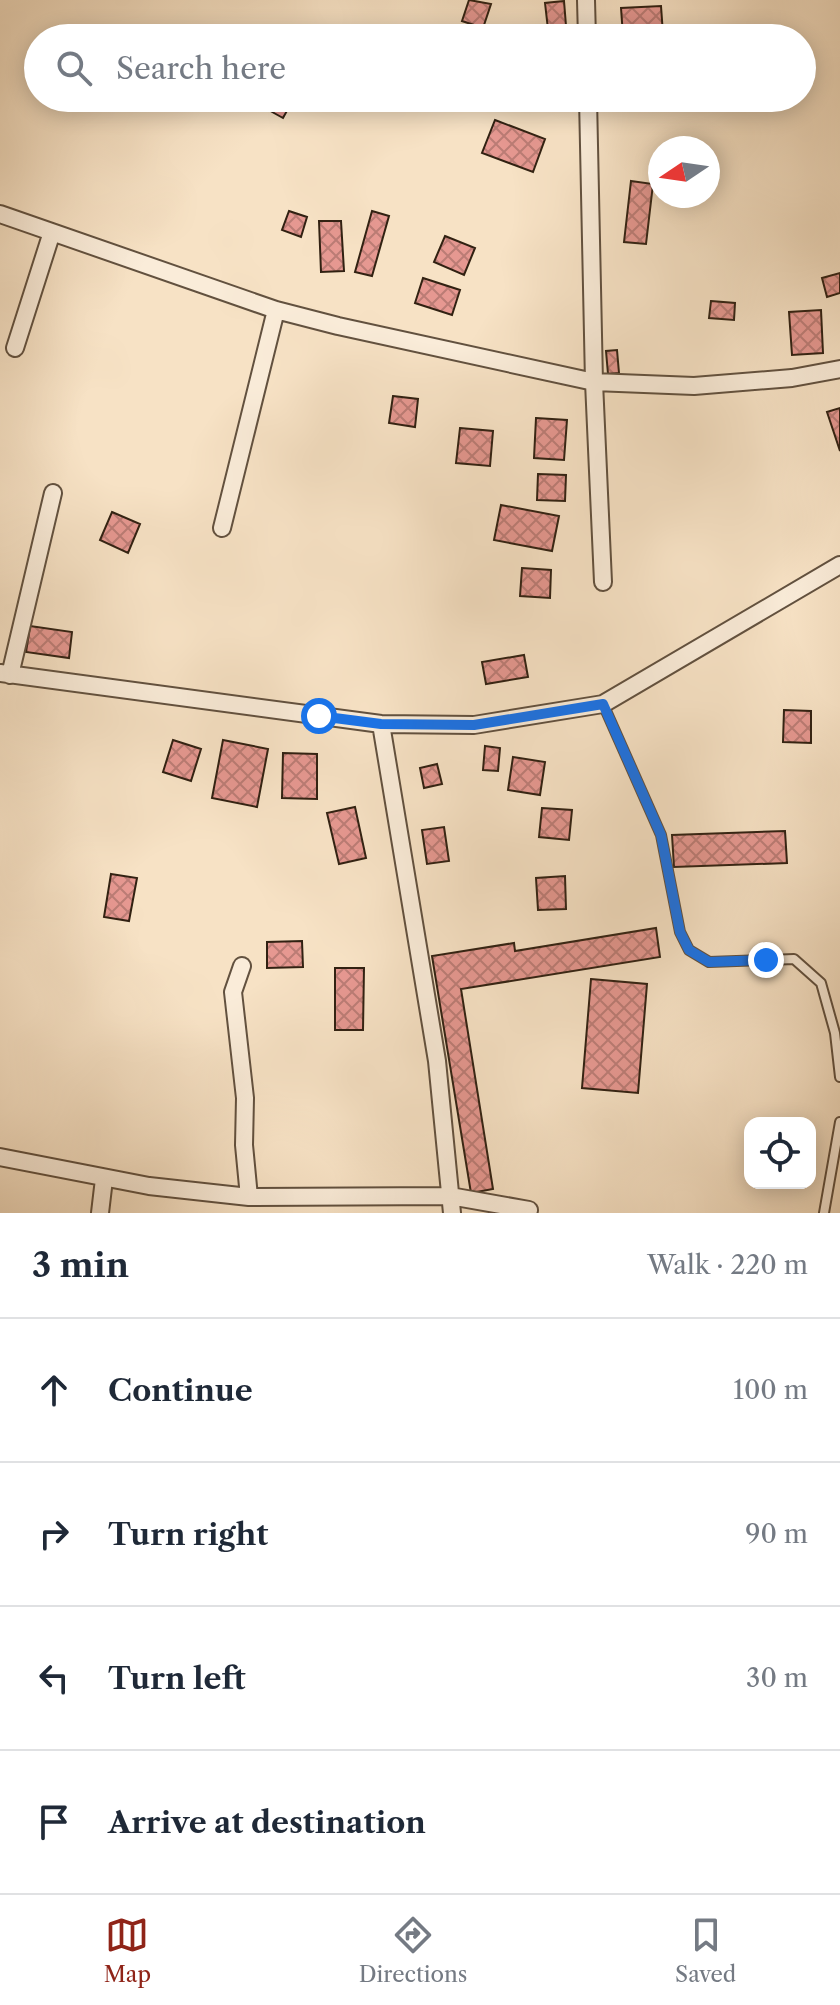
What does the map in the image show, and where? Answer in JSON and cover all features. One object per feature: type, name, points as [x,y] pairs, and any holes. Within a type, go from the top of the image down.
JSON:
[{"type":"street","points":[[586,0],[587,24]]},
{"type":"street","points":[[588,112],[594,382],[603,582]]},
{"type":"street","points":[[0,214],[276,310],[594,382],[694,386],[792,378],[840,369]]},
{"type":"street","points":[[15,348],[52,232]]},
{"type":"street","points":[[222,528],[276,310]]},
{"type":"street","points":[[53,493],[5,674],[381,724],[474,725],[603,704],[840,565]]},
{"type":"street","points":[[381,724],[437,1061],[451,1205]]},
{"type":"street","points":[[242,966],[233,992],[245,1098],[244,1145],[249,1197]]},
{"type":"street","points":[[0,1157],[104,1179],[249,1197],[529,1210]]},
{"type":"street","points":[[100,1213],[104,1179]]},
{"type":"lane","points":[[603,704],[661,835],[680,932],[689,950],[709,962],[794,959],[821,983],[835,1033],[840,1077]]},
{"type":"lane","points":[[824,1213],[840,1122]]},
{"type":"lane","points":[[827,1199],[840,1203]]},
{"type":"building","points":[[469,0],[491,4],[484,24],[462,21]]},
{"type":"building","points":[[564,1],[566,24],[547,24],[545,3]]},
{"type":"building","points":[[661,6],[662,24],[622,24],[621,8]]},
{"type":"building","points":[[272,112],[286,112],[283,118]]},
{"type":"building","points":[[495,120],[545,139],[533,172],[482,153]]},
{"type":"building","points":[[631,181],[648,183],[650,208],[646,244],[624,242]]},
{"type":"building","points":[[289,211],[307,217],[301,237],[282,230]]},
{"type":"building","points":[[372,211],[389,216],[372,276],[355,272]]},
{"type":"building","points":[[319,221],[341,221],[344,271],[321,272]]},
{"type":"building","points":[[445,236],[475,248],[464,275],[434,262]]},
{"type":"building","points":[[840,273],[840,293],[827,297],[822,278]]},
{"type":"building","points":[[423,278],[460,290],[452,315],[415,303]]},
{"type":"building","points":[[711,301],[735,303],[734,320],[709,318]]},
{"type":"building","points":[[821,310],[823,353],[792,355],[789,312]]},
{"type":"building","points":[[617,350],[619,373],[608,374],[606,351]]},
{"type":"building","points":[[393,396],[418,399],[415,427],[389,423]]},
{"type":"building","points":[[840,408],[840,451],[827,412]]},
{"type":"building","points":[[536,418],[567,420],[564,460],[534,458]]},
{"type":"building","points":[[460,428],[493,431],[490,466],[456,463]]},
{"type":"building","points":[[538,474],[566,475],[565,501],[537,500]]},
{"type":"building","points":[[501,505],[559,516],[552,551],[494,540]]},
{"type":"building","points":[[112,512],[140,524],[128,553],[100,540]]},
{"type":"building","points":[[522,568],[551,570],[550,598],[520,596]]},
{"type":"building","points":[[30,626],[72,632],[69,658],[26,652]]},
{"type":"building","points":[[524,655],[528,677],[486,684],[482,662]]},
{"type":"building","points":[[784,710],[811,711],[811,743],[783,742]]},
{"type":"building","points":[[173,740],[201,749],[191,781],[163,772]]},
{"type":"building","points":[[223,740],[268,749],[257,807],[212,798]]},
{"type":"building","points":[[485,746],[500,748],[498,771],[483,770]]},
{"type":"building","points":[[283,753],[317,754],[317,799],[282,798]]},
{"type":"building","points":[[513,757],[545,762],[540,795],[508,790]]},
{"type":"building","points":[[437,764],[442,784],[424,788],[420,768]]},
{"type":"building","points":[[355,807],[366,858],[339,864],[327,813]]},
{"type":"building","points":[[542,808],[572,810],[569,840],[539,837]]},
{"type":"building","points":[[444,827],[449,861],[427,864],[422,830]]},
{"type":"building","points":[[785,831],[787,863],[674,867],[672,835]]},
{"type":"building","points":[[111,874],[137,878],[129,921],[104,917]]},
{"type":"building","points":[[565,876],[566,909],[538,910],[536,878]]},
{"type":"building","points":[[656,928],[660,957],[461,989],[493,1189],[471,1193],[432,956],[514,943],[515,951]]},
{"type":"building","points":[[302,941],[303,967],[267,968],[267,942]]},
{"type":"building","points":[[335,968],[364,968],[363,1030],[335,1030]]},
{"type":"building","points":[[591,979],[647,984],[638,1093],[582,1088]]},
{"type":"route","points":[[319,716],[381,724],[474,725],[603,704],[661,835],[680,932],[689,950],[709,962],[766,960]]}]
